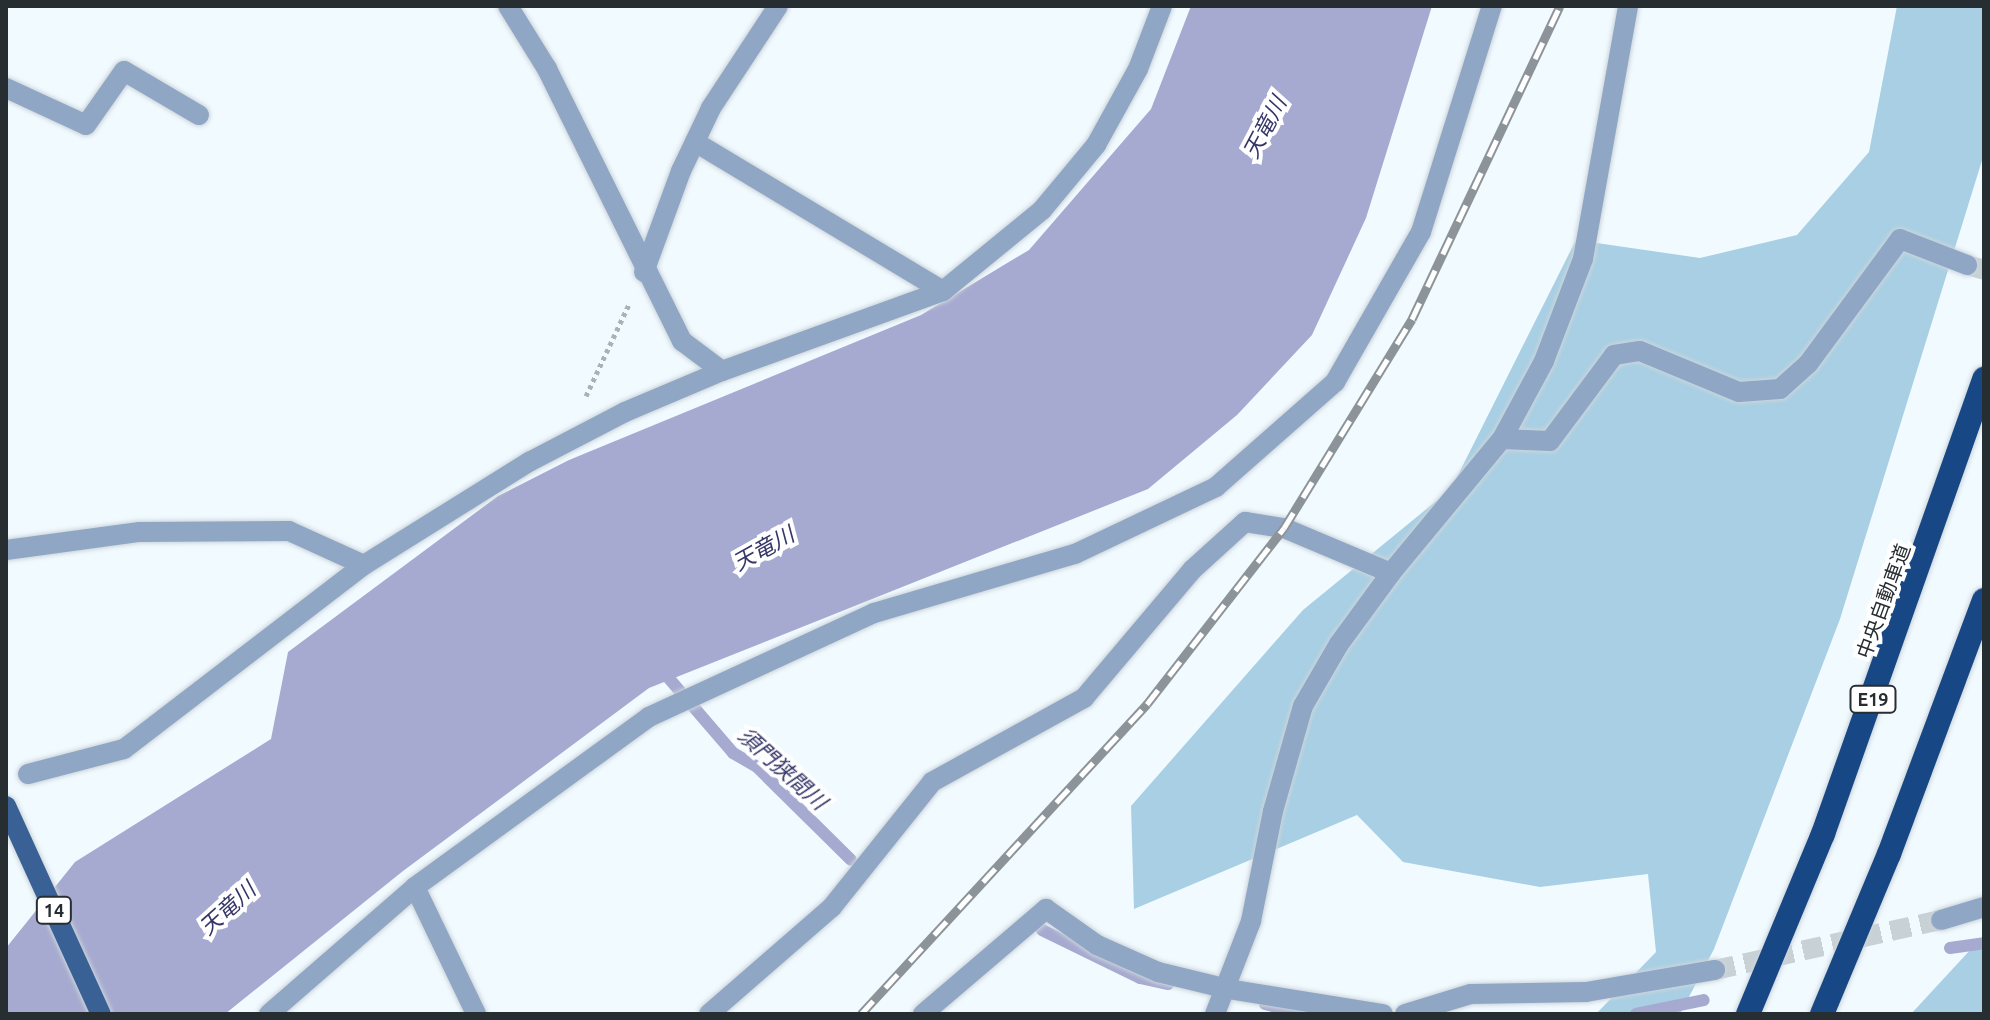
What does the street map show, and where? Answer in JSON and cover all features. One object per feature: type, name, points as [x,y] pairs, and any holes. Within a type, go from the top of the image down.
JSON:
[{"type":"highway","name":"中央自動車道","points":[[1748,1014],[1829,820],[1984,379]]},
{"type":"highway","points":[[1822,1014],[1889,854],[1984,600]]},
{"type":"main road","name":"14","points":[[6,806],[101,1014]]},
{"type":"street","points":[[508,6],[547,69],[644,272],[682,341],[722,371]]},
{"type":"street","points":[[644,272],[695,142],[778,6]]},
{"type":"street","points":[[28,774],[124,749],[364,565],[563,444],[722,371],[943,291],[1042,210],[1096,145],[1138,69],[1162,6]]},
{"type":"street","points":[[269,1014],[415,887],[649,717],[874,613],[1075,554],[1216,487],[1335,382],[1414,245],[1492,6]]},
{"type":"street","points":[[1215,1014],[1228,989],[1251,921],[1273,811],[1303,706],[1339,644],[1391,573],[1502,439],[1544,361],[1583,259],[1628,6]]},
{"type":"street","points":[[6,88],[86,125],[124,71],[199,115]]},
{"type":"street","points":[[695,142],[943,291]]},
{"type":"street","points":[[1502,439],[1550,441],[1614,355],[1640,351],[1739,392],[1780,389],[1808,364],[1900,239],[1967,265]]},
{"type":"street","points":[[709,1014],[832,907],[932,782],[1084,698],[1192,570],[1245,522],[1284,528],[1391,573]]},
{"type":"street","points":[[6,550],[140,532],[289,531],[364,565]]},
{"type":"street","points":[[415,887],[476,1014]]},
{"type":"street","points":[[1941,920],[1984,907]]},
{"type":"street","points":[[923,1014],[1046,909],[1097,945],[1158,972],[1228,989],[1383,1014]]},
{"type":"street","points":[[1405,1014],[1471,994],[1586,992],[1715,970]]},
{"type":"path","points":[[563,444],[644,272]]},
{"type":"shaded area","points":[[1897,6],[1984,6],[1984,154],[1840,619],[1714,949],[1680,1014],[1596,1014],[1656,952],[1648,874],[1540,887],[1403,862],[1357,815],[1134,909],[1131,806],[1303,610],[1451,489],[1576,240],[1700,258],[1797,235],[1869,152]]},
{"type":"shaded area","points":[[1984,935],[1984,1014],[1911,1014]]},
{"type":"water","name":"天竜川","points":[[1191,6],[1432,6],[1366,218],[1312,335],[1237,415],[1148,489],[649,688],[403,871],[225,1014],[6,1014],[6,948],[75,862],[271,739],[288,652],[498,496],[569,460],[921,315],[1029,250],[1151,109]]},
{"type":"waterway","name":"須門狭間川","points":[[660,668],[733,753],[757,767],[851,860]]},
{"type":"waterway","name":"須門狭間川","points":[[1042,930],[1140,978],[1168,984]]},
{"type":"waterway","name":"須門狭間川","points":[[1950,948],[1984,943]]},
{"type":"waterway","name":"須門狭間川","points":[[1636,1014],[1704,1000]]},
{"type":"waterway","name":"須門狭間川","points":[[1265,1004],[1304,1014]]},
{"type":"tunnel","points":[[1967,265],[1984,270]]},
{"type":"tunnel","points":[[1715,970],[1941,920]]},
{"type":"railway","points":[[861,1014],[1147,704],[1284,528],[1412,319],[1560,6]]}]
